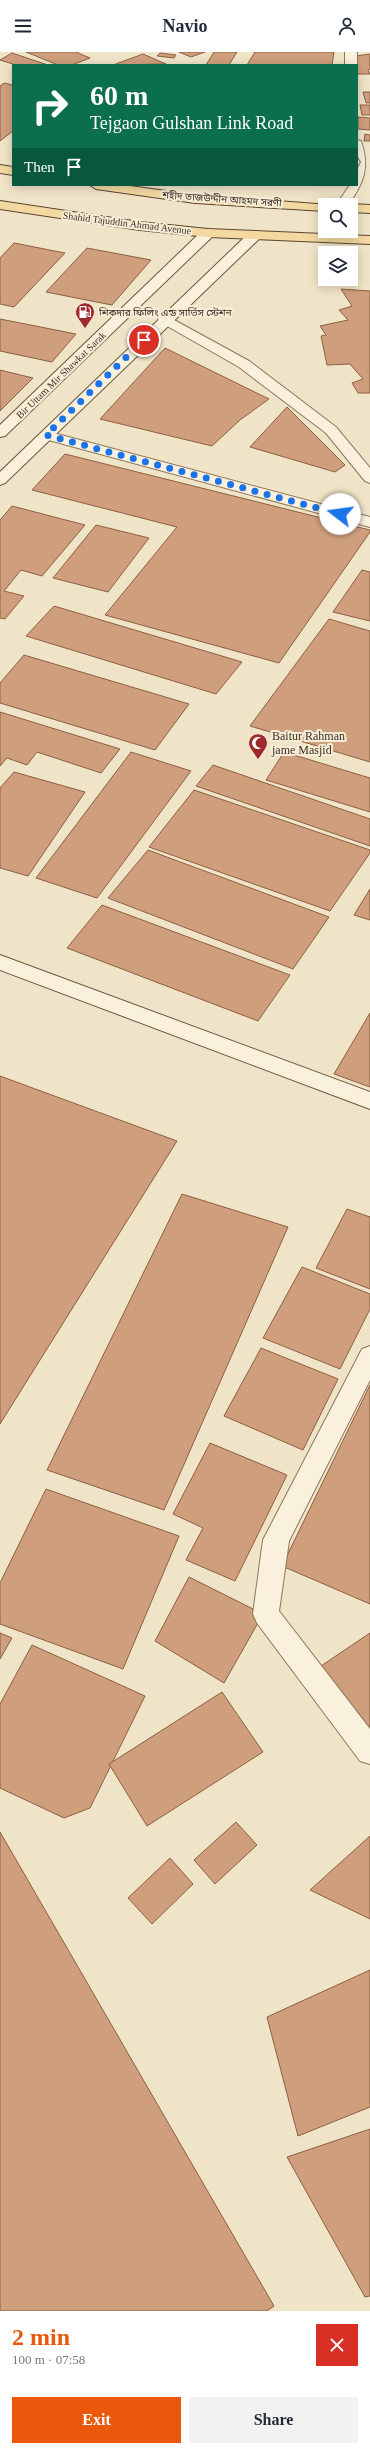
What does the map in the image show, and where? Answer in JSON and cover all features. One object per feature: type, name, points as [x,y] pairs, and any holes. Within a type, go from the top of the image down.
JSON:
[{"type":"main road","points":[[0,168],[12,171]]},
{"type":"main road","name":"শহীদ তাজউদ্দীন আহমদ সরণী","points":[[103,186],[195,199],[318,206]]},
{"type":"main road","name":"Shahid Tajuddin Ahmad Avenue","points":[[0,205],[140,226],[208,233],[255,235]]},
{"type":"main road","points":[[358,208],[370,209]]},
{"type":"main road","points":[[255,235],[370,240]]},
{"type":"street","points":[[350,64],[351,52]]},
{"type":"street","points":[[358,146],[367,162],[358,182]]},
{"type":"street","points":[[347,198],[356,186]]},
{"type":"street","name":"Bir Uttam Mir Shawkat Sarak","points":[[0,433],[208,233]]},
{"type":"street","points":[[0,480],[165,319],[255,235]]},
{"type":"street","points":[[165,319],[244,364],[331,430],[370,478]]},
{"type":"street","points":[[46,435],[370,522]]},
{"type":"street","points":[[0,962],[370,1101]]},
{"type":"street","points":[[370,1356],[276,1540],[266,1614],[370,1751]]},
{"type":"building","points":[[26,52],[76,52],[90,58],[75,64],[56,64]]},
{"type":"building","points":[[179,52],[205,52],[191,57]]},
{"type":"building","points":[[214,52],[237,52],[230,64],[207,64]]},
{"type":"building","points":[[255,52],[334,52],[332,64],[248,64]]},
{"type":"building","points":[[12,53],[45,64],[13,64],[0,60]]},
{"type":"building","points":[[160,53],[176,55],[174,58],[157,56]]},
{"type":"building","points":[[143,54],[166,64],[116,64]]},
{"type":"building","points":[[370,54],[370,69],[368,70],[370,74],[358,74],[356,56]]},
{"type":"building","points":[[4,83],[12,85],[12,132],[0,141],[0,86]]},
{"type":"building","points":[[363,92],[370,92],[370,103],[366,103]]},
{"type":"building","points":[[360,105],[370,105],[370,115],[362,115]]},
{"type":"building","points":[[358,117],[370,118],[370,130],[358,129]]},
{"type":"building","points":[[365,134],[370,135],[370,141],[364,141]]},
{"type":"building","points":[[14,243],[65,253],[14,307],[0,304],[0,258]]},
{"type":"building","points":[[87,248],[151,260],[112,305],[46,292]]},
{"type":"building","points":[[341,289],[370,291],[370,393],[358,393],[352,383],[363,379],[350,364],[327,365],[321,336],[326,335],[320,326],[348,320],[339,310],[352,306]]},
{"type":"building","points":[[0,319],[76,334],[52,362],[0,351]]},
{"type":"building","points":[[165,348],[269,399],[240,420],[212,446],[100,419]]},
{"type":"building","points":[[0,370],[33,378],[0,411]]},
{"type":"building","points":[[287,407],[345,465],[335,472],[250,447]]},
{"type":"building","points":[[65,454],[370,530],[370,532],[279,663],[105,615],[177,527],[32,490]]},
{"type":"building","points":[[12,506],[85,525],[42,576],[21,570],[4,591],[24,596],[5,619],[0,618],[0,520]]},
{"type":"building","points":[[96,525],[149,538],[108,592],[53,578]]},
{"type":"building","points":[[362,570],[370,572],[370,621],[333,612]]},
{"type":"building","points":[[54,606],[242,662],[216,694],[26,636]]},
{"type":"building","points":[[329,619],[370,631],[370,762],[250,726]]},
{"type":"building","points":[[24,655],[189,704],[155,750],[0,703],[0,683]]},
{"type":"building","points":[[0,712],[120,749],[101,773],[37,752],[27,765],[7,758],[0,766]]},
{"type":"building","points":[[131,752],[191,771],[97,898],[36,878]]},
{"type":"building","points":[[284,752],[370,778],[370,812],[266,780]]},
{"type":"building","points":[[213,765],[370,819],[370,846],[196,786]]},
{"type":"building","points":[[14,772],[85,792],[28,876],[0,868],[0,788]]},
{"type":"building","points":[[194,790],[370,850],[370,853],[330,911],[149,847]]},
{"type":"building","points":[[148,850],[329,917],[293,969],[108,898]]},
{"type":"building","points":[[370,889],[370,920],[354,915]]},
{"type":"building","points":[[102,905],[290,975],[258,1021],[67,948]]},
{"type":"building","points":[[370,1013],[370,1087],[334,1074]]},
{"type":"building","points":[[0,1076],[177,1141],[0,1424]]},
{"type":"building","points":[[182,1194],[288,1227],[164,1510],[47,1470]]},
{"type":"building","points":[[347,1209],[370,1217],[370,1289],[316,1268]]},
{"type":"building","points":[[302,1267],[370,1294],[370,1309],[340,1369],[263,1338]]},
{"type":"building","points":[[261,1348],[338,1379],[303,1450],[224,1416]]},
{"type":"building","points":[[370,1385],[370,1604],[282,1566]]},
{"type":"building","points":[[210,1443],[287,1475],[235,1581],[186,1560],[203,1528],[173,1514]]},
{"type":"building","points":[[46,1489],[179,1536],[123,1669],[0,1624],[0,1583]]},
{"type":"building","points":[[189,1577],[263,1614],[224,1683],[155,1641]]},
{"type":"building","points":[[0,1633],[12,1638],[0,1659]]},
{"type":"building","points":[[370,1633],[370,1736],[318,1668]]},
{"type":"building","points":[[32,1645],[145,1696],[90,1808],[64,1818],[0,1788],[0,1704]]},
{"type":"building","points":[[222,1692],[263,1752],[147,1826],[109,1764]]},
{"type":"building","points":[[236,1822],[257,1845],[215,1884],[194,1860]]},
{"type":"building","points":[[0,1832],[274,2306],[267,2311],[0,2311]]},
{"type":"building","points":[[370,1836],[370,1919],[310,1890]]},
{"type":"building","points":[[170,1858],[193,1884],[152,1924],[128,1898]]},
{"type":"building","points":[[370,1970],[370,2107],[298,2136],[267,2017]]},
{"type":"building","points":[[370,2129],[370,2296],[365,2297],[287,2157]]},
{"type":"place","name":"শিকদার ফিলিং এন্ড সার্ভিস স্টেশন","points":[[85,329]]},
{"type":"place","name":"Baitur Rahman jame Masjid","points":[[258,760]]},
{"type":"route","points":[[144,340],[46,435],[340,514]]}]
